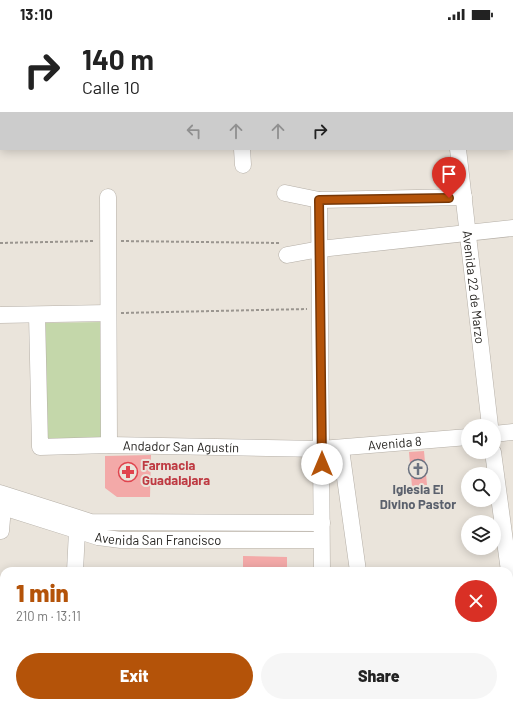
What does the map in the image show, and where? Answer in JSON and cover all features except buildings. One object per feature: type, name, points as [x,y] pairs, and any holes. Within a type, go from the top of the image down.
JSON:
[{"type":"street","points":[[242,150],[243,165]]},
{"type":"street","name":"Avenida 22 de Marzo","points":[[458,150],[489,419]]},
{"type":"street","points":[[285,193],[319,200],[464,197]]},
{"type":"street","points":[[108,197],[109,445]]},
{"type":"street","points":[[319,200],[322,567]]},
{"type":"street","points":[[287,255],[320,249],[513,228]]},
{"type":"street","points":[[0,315],[108,313]]},
{"type":"street","name":"Andador San Agustín","points":[[37,315],[40,447],[109,445],[322,449]]},
{"type":"street","points":[[501,433],[513,432]]},
{"type":"street","name":"Avenida 8","points":[[322,449],[461,438]]},
{"type":"street","points":[[342,448],[357,567]]},
{"type":"street","points":[[494,459],[508,567]]},
{"type":"street","points":[[1,502],[1,531]]},
{"type":"street","name":"Avenida San Francisco","points":[[1,502],[91,522],[322,523]]},
{"type":"street","name":"Avenida San Francisco","points":[[1,502],[98,537],[132,541],[322,540]]},
{"type":"street","points":[[132,541],[134,523]]},
{"type":"street","points":[[75,567],[77,530]]},
{"type":"path","points":[[0,243],[108,241],[280,242],[287,255]]},
{"type":"path","points":[[108,313],[320,309]]},
{"type":"green space","points":[[103,322],[103,439],[46,440],[43,323]]},
{"type":"place","name":"Iglesia El Divino Pastor","points":[[418,469]]},
{"type":"place","name":"Farmacia Guadalajara","points":[[128,472]]},
{"type":"route","points":[[322,464],[319,200],[449,198]]}]
